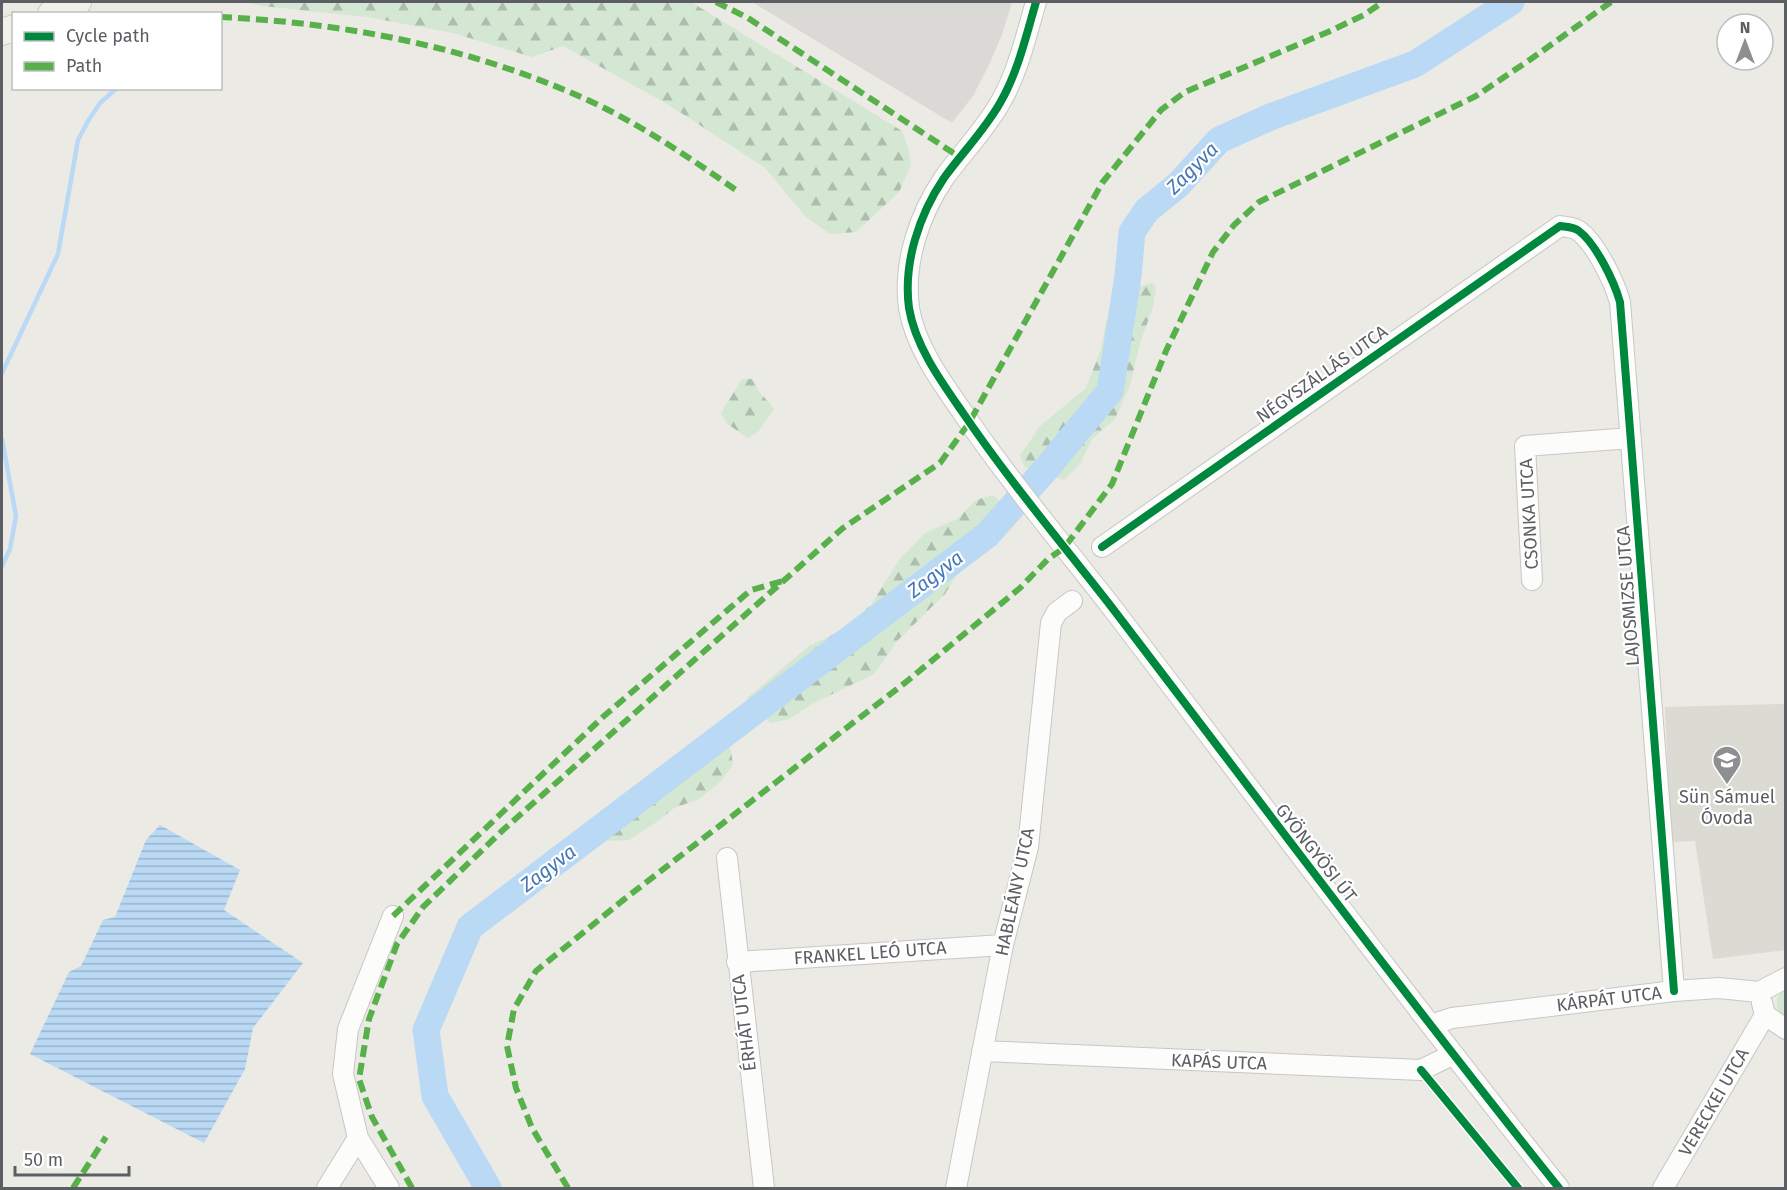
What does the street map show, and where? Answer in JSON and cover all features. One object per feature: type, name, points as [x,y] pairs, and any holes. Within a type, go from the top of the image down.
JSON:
[{"type":"main road","points":[[56,12],[78,2]]},
{"type":"street","name":"GYÖNGYÖSI ÚT","points":[[1036,2],[1010,83],[989,120],[945,176],[930,200],[919,226],[910,270],[909,308],[916,333],[939,377],[988,449],[1452,1055],[1559,1188]]},
{"type":"street","name":"LAJOSMIZSE UTCA","points":[[1560,226],[1577,229],[1590,243],[1615,286],[1620,302],[1674,991]]},
{"type":"street","name":"NÉGYSZÁLLÁS UTCA","points":[[1102,547],[1560,226]]},
{"type":"street","name":"CSONKA UTCA","points":[[1532,580],[1525,446],[1631,438]]},
{"type":"street","name":"HABLEÁNY UTCA","points":[[956,1188],[1003,945],[1028,847],[1051,623],[1057,612],[1072,601]]},
{"type":"street","name":"ÉRHÁT UTCA","points":[[727,858],[764,1188]]},
{"type":"street","points":[[389,1188],[358,1138],[343,1074],[348,1029],[393,916]]},
{"type":"street","name":"FRANKEL LEÓ UTCA","points":[[737,962],[1003,945]]},
{"type":"street","points":[[1785,978],[1759,992],[1765,1015],[1785,1029]]},
{"type":"street","name":"KÁRPÁT UTCA","points":[[1431,1025],[1452,1018],[1674,991],[1719,988],[1759,992]]},
{"type":"street","name":"VERECKEI UTCA","points":[[1664,1188],[1765,1015]]},
{"type":"street","name":"KAPÁS UTCA","points":[[982,1052],[1421,1070],[1452,1055]]},
{"type":"street","points":[[327,1188],[358,1138]]},
{"type":"shaded area","points":[[752,2],[1012,2],[1002,35],[988,67],[973,96],[952,123]]},
{"type":"shaded area","name":"Sün Sámuel Óvoda","points":[[1784,704],[1785,950],[1713,959],[1695,841],[1671,842],[1665,707]]},
{"type":"green space","points":[[245,2],[691,2],[902,131],[911,165],[899,192],[856,232],[830,234],[806,217],[765,168],[669,105],[563,46],[532,57],[453,33],[367,17],[262,6]]},
{"type":"green space","points":[[1152,283],[1156,287],[1153,307],[1141,340],[1130,385],[1115,419],[1092,439],[1080,464],[1064,480],[1025,467],[1020,456],[1040,426],[1086,388],[1101,349],[1106,322],[1136,287]]},
{"type":"green space","points":[[742,379],[752,379],[760,393],[774,409],[759,431],[748,438],[726,423],[721,413]]},
{"type":"green space","points":[[993,495],[1001,502],[999,535],[955,577],[945,594],[897,641],[874,674],[814,703],[789,719],[770,723],[747,698],[809,646],[843,630],[871,605],[899,560],[925,533],[957,519],[976,500]]},
{"type":"green space","points":[[713,730],[731,750],[733,765],[719,783],[699,799],[674,808],[629,840],[604,841],[595,821]]},
{"type":"green space","points":[[1785,990],[1785,1024],[1778,1010],[1777,1001],[1780,993]]},
{"type":"water","points":[[160,825],[240,870],[224,910],[303,963],[253,1028],[245,1069],[204,1143],[30,1054],[69,972],[81,966],[103,920],[115,917],[146,840]]},
{"type":"waterway","name":"Zagyva","points":[[488,1188],[435,1096],[426,1030],[470,927],[987,535],[1046,469],[1110,391],[1128,276],[1132,232],[1147,210],[1178,185],[1219,140],[1270,117],[1415,64],[1511,2]]},
{"type":"waterway","points":[[2,373],[58,254],[78,140],[100,103],[115,90]]},
{"type":"waterway","points":[[2,439],[16,516],[10,549],[2,566]]},
{"type":"marked path","points":[[716,2],[748,18],[961,158]]},
{"type":"marked path","points":[[412,1188],[372,1117],[359,1079],[369,1019],[397,944],[423,907],[503,830],[843,528],[940,463],[969,423],[1102,183],[1161,110],[1185,92],[1328,32],[1364,15],[1383,2]]},
{"type":"marked path","points":[[568,1188],[532,1128],[516,1088],[507,1046],[514,1009],[536,971],[622,901],[906,682],[1020,588],[1048,559],[1064,548],[1112,484],[1166,351],[1213,252],[1234,225],[1259,202],[1476,96],[1611,2]]},
{"type":"marked path","points":[[222,17],[316,25],[363,32],[457,53],[503,67],[548,83],[630,121],[736,190]]},
{"type":"marked path","points":[[393,916],[604,716],[751,590],[783,581]]},
{"type":"marked path","points":[[73,1188],[106,1137]]},
{"type":"cycle path","points":[[1036,2],[1021,54],[1000,103],[944,178],[920,224],[911,257],[908,291],[912,322],[923,349],[945,387],[1015,485],[1559,1188]]},
{"type":"cycle path","points":[[1102,547],[1560,226],[1579,231],[1592,245],[1604,264],[1620,302],[1674,991]]},
{"type":"cycle path","points":[[1421,1070],[1518,1188]]},
{"type":"place","name":"Sün Sámuel Óvoda","points":[[1727,786]]}]
